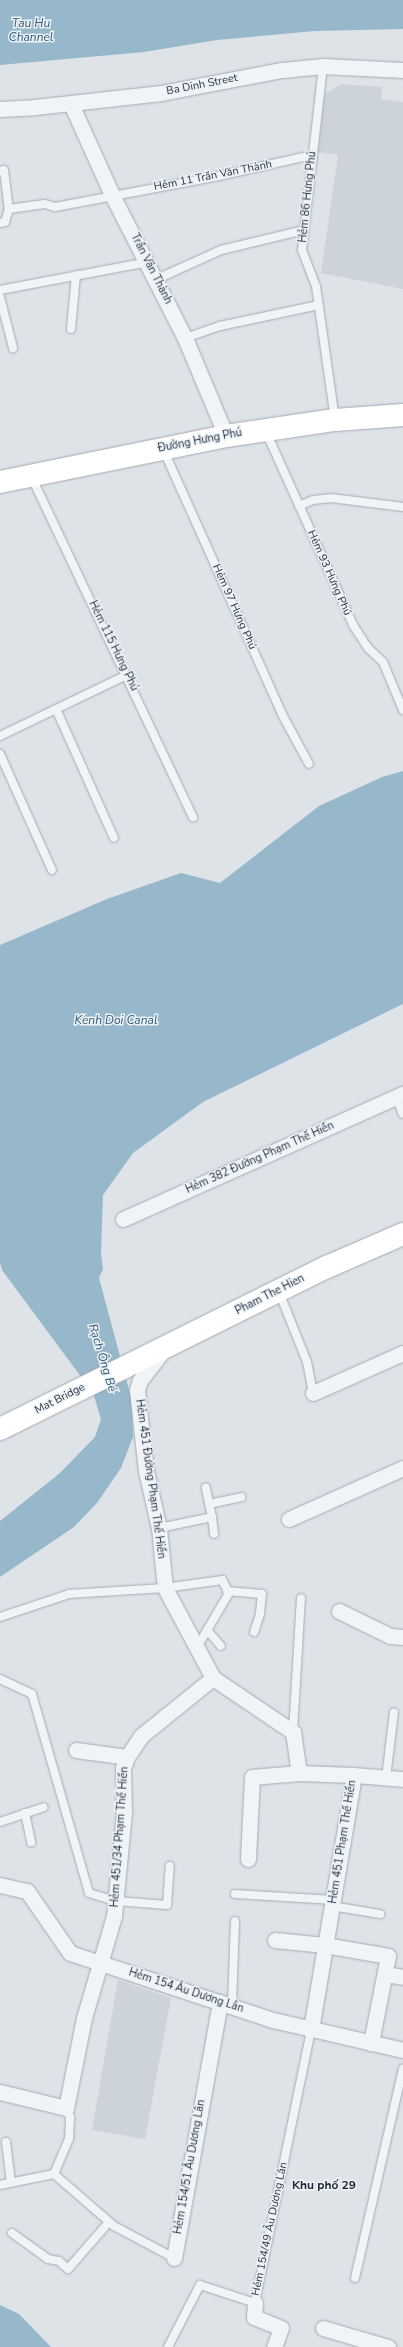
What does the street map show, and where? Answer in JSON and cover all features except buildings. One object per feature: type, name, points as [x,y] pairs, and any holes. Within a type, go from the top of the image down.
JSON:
[{"type":"main road","name":"Đường Hưng Phú","points":[[0,482],[226,436],[335,420],[403,415]]},
{"type":"main road","name":"Pham The Hien","points":[[139,1360],[279,1291],[403,1234]]},
{"type":"main road","name":"Mat Bridge","points":[[0,1429],[139,1360]]},
{"type":"street","name":"Ba Dinh Street","points":[[0,109],[71,104],[161,93],[282,70],[323,66],[403,70]]},
{"type":"street","name":"Trần Văn Thành","points":[[71,104],[112,195],[157,279],[185,338],[226,436]]},
{"type":"street","name":"Hẻm 382 Đường Phạm Thế Hiển","points":[[123,1218],[400,1096]]},
{"type":"street","name":"Hẻm 451 Đường Phạm Thế Hiển","points":[[164,1349],[140,1380],[138,1390],[146,1471],[159,1528],[165,1588],[196,1649],[213,1678]]},
{"type":"street","points":[[313,1393],[403,1353]]},
{"type":"street","points":[[289,1519],[403,1468]]},
{"type":"street","points":[[339,1611],[390,1636],[403,1637]]},
{"type":"street","points":[[213,1678],[293,1732],[299,1773]]},
{"type":"street","name":"Hẻm 451/34 Phạm Thế Hiển","points":[[66,2108],[84,2018],[99,1962],[114,1916],[124,1813],[123,1768],[127,1757],[141,1736],[213,1678]]},
{"type":"street","name":"Hẻm 451/34 Phạm Thế Hiển","points":[[76,1750],[127,1757]]},
{"type":"street","name":"Hẻm 451 Phạm Thế Hiển","points":[[248,1859],[252,1777],[299,1773],[354,1776],[311,2029]]},
{"type":"street","points":[[354,1776],[403,1779]]},
{"type":"street","name":"Hẻm 154 Âu Dương Lân","points":[[0,1885],[27,1891],[70,1953],[274,2020],[403,2050]]},
{"type":"street","points":[[276,1940],[325,1945],[388,1956],[371,2043]]},
{"type":"street","points":[[384,1974],[403,1977]]},
{"type":"street","name":"Hẻm 154/51 Âu Dương Lân","points":[[174,2258],[226,2004]]},
{"type":"street","points":[[0,2092],[66,2108]]},
{"type":"street","points":[[255,2303],[254,2317],[281,2328],[274,2347]]},
{"type":"street","points":[[323,2328],[388,2347]]},
{"type":"lane","name":"Hẻm 86 Hưng Phú","points":[[323,66],[302,250],[316,286],[335,420]]},
{"type":"lane","name":"Hẻm 11 Trần Văn Thành","points":[[9,209],[45,204],[54,207],[219,176],[312,155]]},
{"type":"lane","points":[[0,171],[4,170],[9,209],[5,222],[0,223]]},
{"type":"lane","points":[[157,279],[221,250],[304,230]]},
{"type":"lane","points":[[0,290],[148,262]]},
{"type":"lane","points":[[71,329],[76,275]]},
{"type":"lane","points":[[0,297],[13,348]]},
{"type":"lane","points":[[185,338],[220,326],[319,305]]},
{"type":"lane","name":"Hẻm 93 Hưng Phú","points":[[265,430],[353,625],[368,648],[383,662],[403,710]]},
{"type":"lane","name":"Hẻm 97 Hưng Phú","points":[[163,448],[284,718],[309,764]]},
{"type":"lane","name":"Hẻm 115 Hưng Phú","points":[[31,476],[193,817]]},
{"type":"lane","points":[[299,506],[313,500],[331,498],[403,507]]},
{"type":"lane","points":[[0,736],[127,676]]},
{"type":"lane","points":[[56,709],[114,838]]},
{"type":"lane","points":[[0,754],[52,870]]},
{"type":"lane","points":[[400,1096],[403,1114]]},
{"type":"lane","points":[[279,1291],[307,1362],[313,1393]]},
{"type":"lane","points":[[206,1488],[214,1534]]},
{"type":"lane","points":[[209,1504],[241,1497]]},
{"type":"lane","points":[[159,1528],[212,1517]]},
{"type":"lane","points":[[0,1617],[70,1594],[165,1588],[222,1580],[227,1591]]},
{"type":"lane","points":[[196,1649],[227,1591]]},
{"type":"lane","points":[[227,1591],[262,1594],[260,1614],[254,1632]]},
{"type":"lane","points":[[293,1732],[301,1598]]},
{"type":"lane","points":[[207,1630],[221,1646]]},
{"type":"lane","points":[[0,1679],[32,1694],[90,1893],[116,1901],[167,1905],[170,1866]]},
{"type":"lane","points":[[386,1778],[394,1712]]},
{"type":"lane","points":[[0,1822],[44,1807]]},
{"type":"lane","points":[[24,1813],[31,1842]]},
{"type":"lane","points":[[235,1894],[333,1903],[380,1914]]},
{"type":"lane","points":[[226,2004],[235,1921]]},
{"type":"lane","name":"Hẻm 154/49 Âu Dương Lân","points":[[168,2347],[200,2285],[255,2303],[311,2029]]},
{"type":"lane","points":[[355,2278],[403,2068]]},
{"type":"lane","points":[[0,2185],[54,2174],[69,2140],[70,2117],[66,2108]]},
{"type":"lane","points":[[6,2142],[11,2183]]},
{"type":"lane","name":"Hẻm 154/51 Âu Dương Lân","points":[[54,2174],[109,2222],[174,2258]]},
{"type":"lane","points":[[12,2233],[48,2259],[59,2261],[68,2269],[109,2222]]},
{"type":"shaded area","points":[[341,84],[382,87],[381,99],[403,102],[403,289],[321,273],[338,155],[318,152],[325,94]]},
{"type":"shaded area","points":[[118,1980],[171,1998],[145,2139],[92,2130]]},
{"type":"water","name":"Tau Hu Channel","points":[[0,0],[403,0],[403,29],[315,31],[217,40],[144,52],[0,65]]},
{"type":"water","name":"Kenh Doi Canal","points":[[403,771],[403,1004],[203,1102],[133,1153],[103,1195],[101,1254],[103,1269],[99,1278],[132,1401],[133,1437],[121,1468],[97,1503],[74,1527],[0,1577],[0,1521],[60,1473],[95,1437],[101,1419],[93,1393],[2,1270],[0,1262],[0,945],[107,899],[181,873],[220,883],[319,806],[382,777]]},
{"type":"water","points":[[0,2305],[19,2314],[51,2347],[0,2347]]},
{"type":"district","name":"Khu phố 29","points":[[324,2186]]},
{"type":"water label","name":"Rạch Ông Bé","points":[[102,1358]]}]
